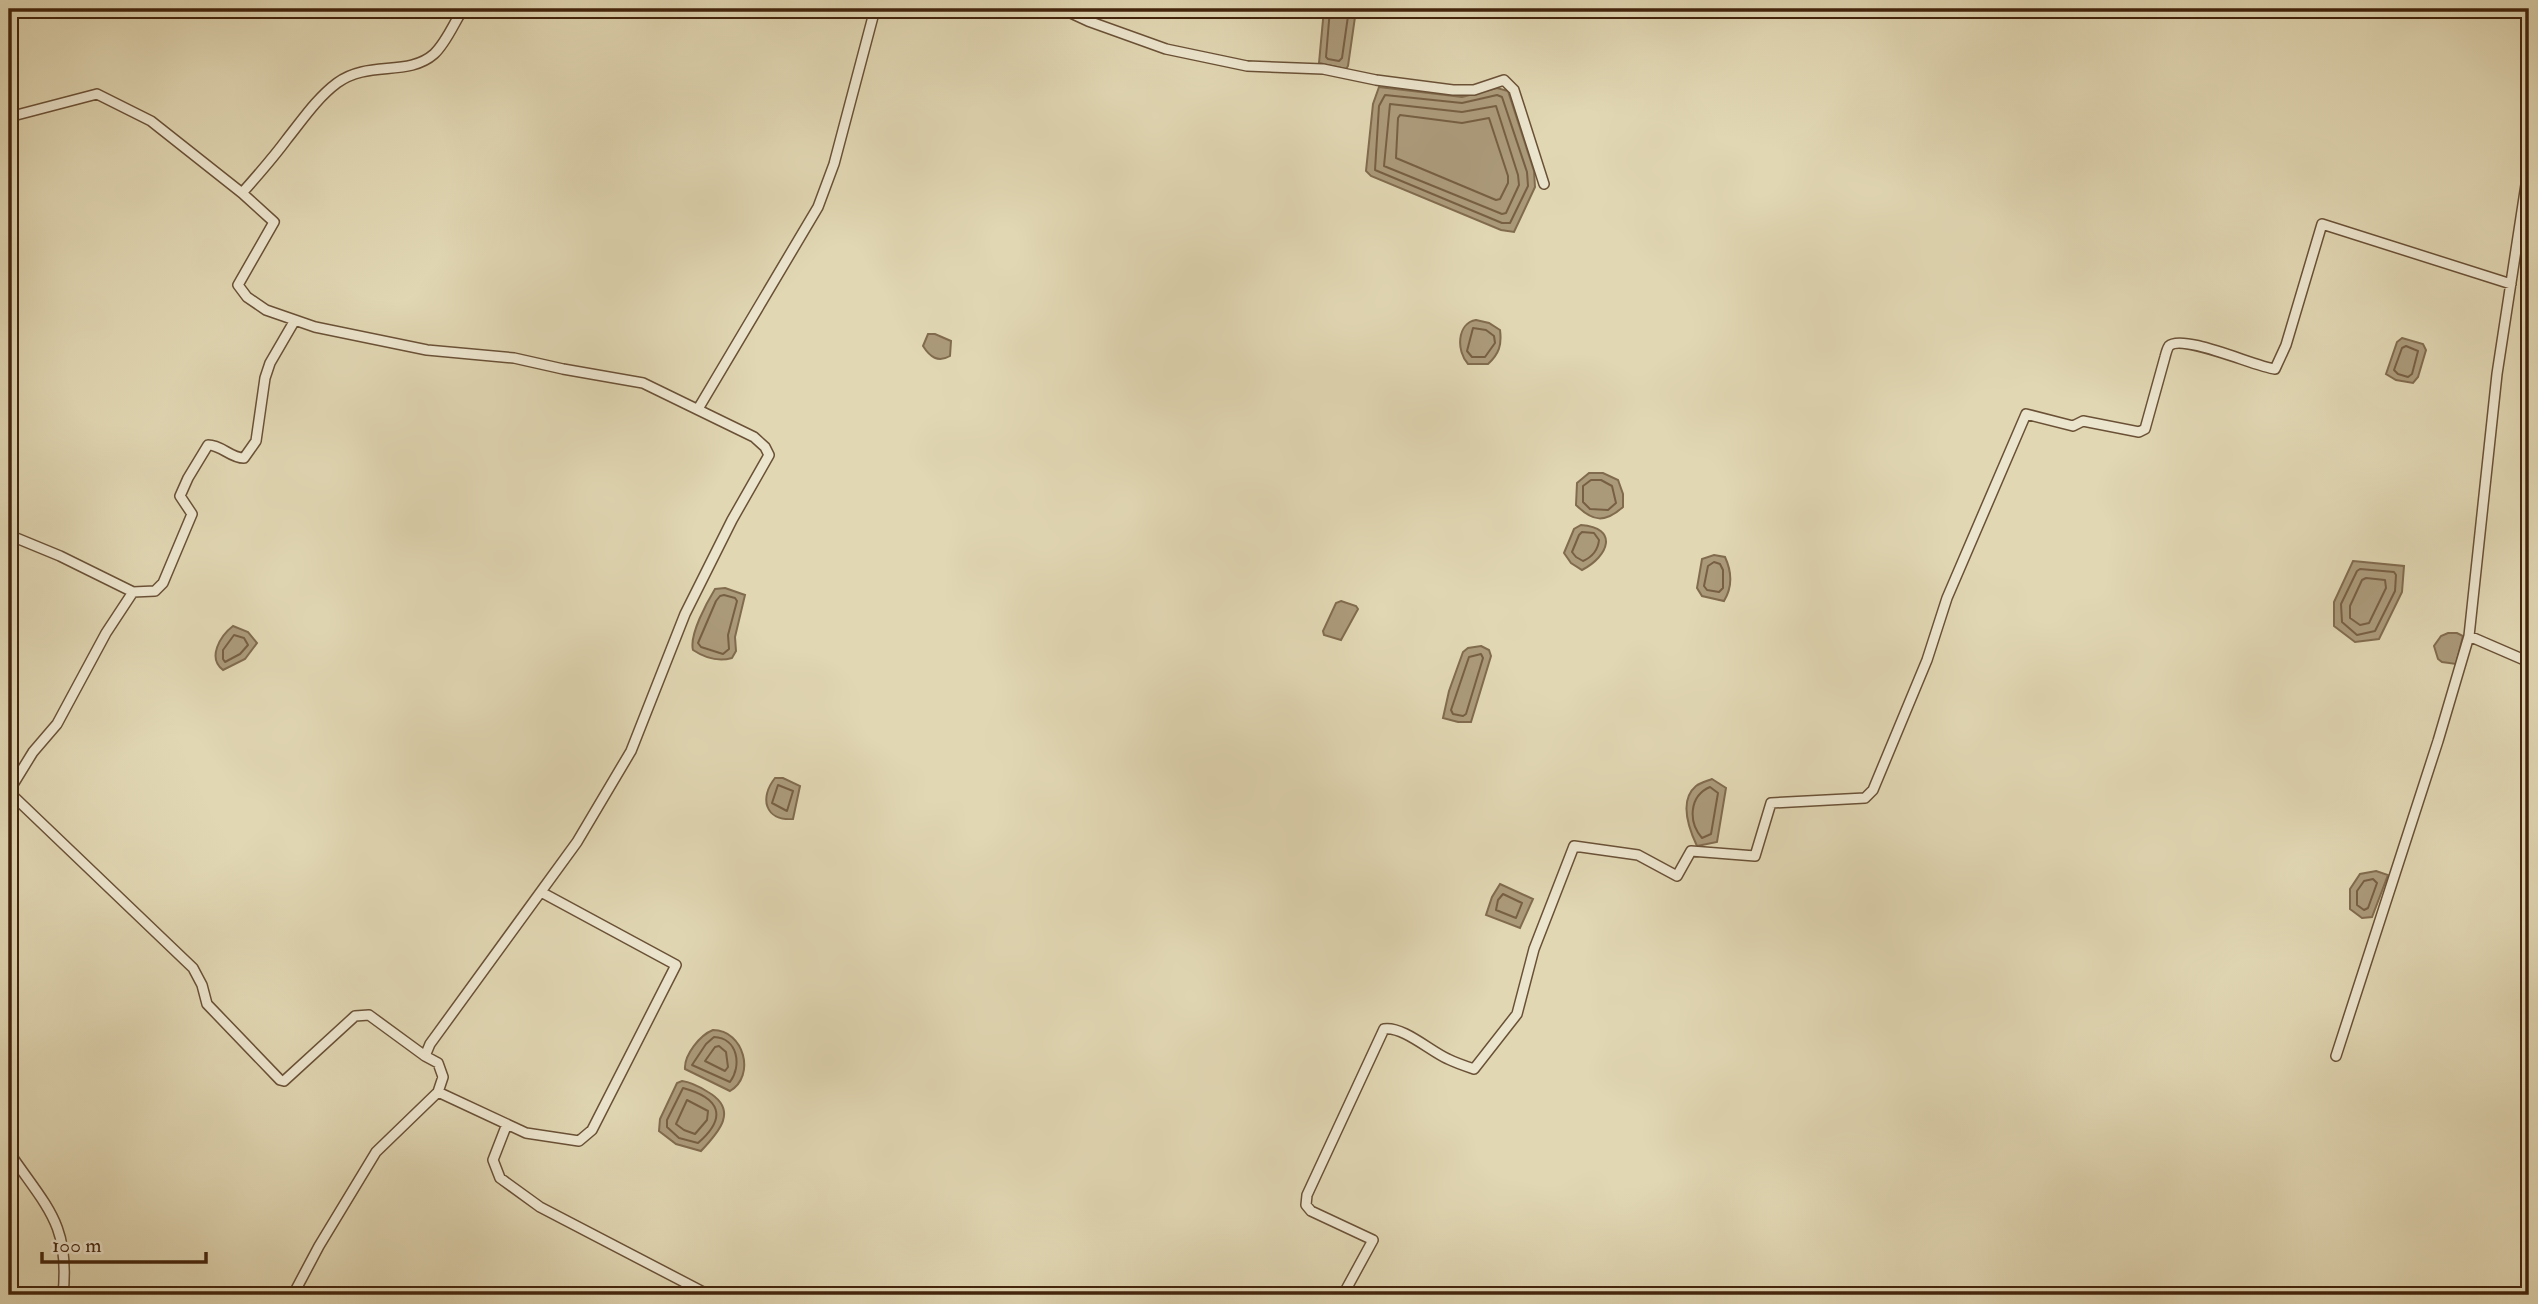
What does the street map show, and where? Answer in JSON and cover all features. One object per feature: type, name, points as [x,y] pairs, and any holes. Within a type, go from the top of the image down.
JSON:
[{"type":"street","points":[[242,193],[320,96],[348,76],[367,70],[415,66],[425,60],[436,53],[463,9]]},
{"type":"street","points":[[698,409],[818,207],[834,164],[875,9]]},
{"type":"street","points":[[1062,9],[1166,49],[1247,66],[1323,69],[1376,80],[1453,90],[1474,90],[1504,80],[1514,90],[1545,184]]},
{"type":"street","points":[[9,117],[97,94],[151,121],[242,193],[274,222],[238,285],[247,297],[266,310],[315,327],[427,350],[514,358],[643,383],[754,437],[769,455],[732,520],[685,614],[631,751],[577,842],[430,1044],[425,1056]]},
{"type":"street","points":[[2336,1056],[2438,741],[2469,636],[2497,374],[2529,165]]},
{"type":"street","points":[[1343,1295],[1373,1240],[1311,1211],[1306,1205],[1307,1195],[1384,1029],[1391,1028],[1446,1059],[1474,1069],[1517,1014],[1534,949],[1574,846],[1638,855],[1677,876],[1691,851],[1755,856],[1771,803],[1865,798],[1873,790],[1927,660],[1947,598],[2026,414],[2073,426],[2083,421],[2139,432],[2144,429],[2165,357],[2172,344],[2212,350],[2275,369],[2286,345],[2322,225],[2511,284]]},
{"type":"street","points":[[9,535],[61,556],[133,592],[155,591],[163,583],[192,514],[180,496],[188,478],[208,445],[215,445],[236,458],[244,458],[256,441],[270,363],[295,320]]},
{"type":"street","points":[[133,592],[106,633],[57,723],[33,752],[9,792],[193,968],[202,985],[207,1004],[280,1080],[284,1081],[355,1016],[369,1015],[438,1063],[443,1077],[438,1092],[376,1152],[293,1295]]},
{"type":"street","points":[[2469,636],[2529,662]]},
{"type":"street","points":[[438,1092],[526,1133],[579,1141],[592,1130],[676,965],[541,892]]},
{"type":"street","points":[[507,1124],[493,1160],[500,1178],[540,1206],[709,1295]]},
{"type":"street","points":[[9,1155],[54,1217],[65,1254],[62,1295]]},
{"type":"water","points":[[1324,9],[1397,9],[1395,13],[1356,10],[1346,69],[1319,63]]},
{"type":"water","points":[[1379,87],[1462,97],[1497,88],[1508,91],[1534,171],[1535,187],[1514,232],[1501,230],[1371,176],[1366,171],[1373,104]]},
{"type":"water","points":[[1476,320],[1489,323],[1500,330],[1499,349],[1488,364],[1468,364],[1460,345],[1465,326]]},
{"type":"water","points":[[928,334],[951,341],[950,356],[938,359],[928,353],[923,346]]},
{"type":"water","points":[[2402,338],[2423,344],[2426,350],[2418,377],[2413,383],[2396,380],[2386,374],[2397,342]]},
{"type":"water","points":[[1589,473],[1603,473],[1618,480],[1623,494],[1623,507],[1610,516],[1599,518],[1588,515],[1576,505],[1577,483]]},
{"type":"water","points":[[1581,525],[1601,531],[1606,543],[1599,557],[1582,570],[1571,563],[1564,553],[1574,529]]},
{"type":"water","points":[[1714,555],[1725,557],[1729,568],[1730,584],[1724,601],[1702,596],[1697,588],[1702,559]]},
{"type":"water","points":[[2353,561],[2404,566],[2402,592],[2379,639],[2355,642],[2334,626],[2334,602]]},
{"type":"water","points":[[725,588],[745,595],[735,637],[736,651],[732,658],[717,659],[693,650],[692,644],[699,619],[715,589]]},
{"type":"water","points":[[1341,601],[1358,609],[1341,640],[1324,635],[1323,631],[1336,603]]},
{"type":"water","points":[[233,626],[248,632],[257,643],[245,659],[223,670],[216,659],[217,647]]},
{"type":"water","points":[[2448,633],[2463,636],[2456,664],[2438,659],[2434,646],[2441,636]]},
{"type":"water","points":[[1481,646],[1489,650],[1491,656],[1471,722],[1443,718],[1463,652],[1468,648]]},
{"type":"water","points":[[775,778],[783,778],[800,786],[793,819],[776,816],[768,807],[767,793]]},
{"type":"water","points":[[1712,779],[1726,788],[1717,842],[1697,846],[1688,824],[1687,799],[1696,786]]},
{"type":"water","points":[[2376,871],[2388,875],[2372,917],[2362,918],[2350,909],[2350,889],[2360,874]]},
{"type":"water","points":[[1500,884],[1533,899],[1520,928],[1486,915]]},
{"type":"water","points":[[713,1030],[732,1037],[743,1055],[743,1075],[730,1091],[685,1069],[687,1058],[694,1046]]},
{"type":"water","points":[[682,1081],[708,1092],[723,1106],[723,1121],[701,1151],[676,1144],[659,1131],[660,1119],[677,1083]]}]
